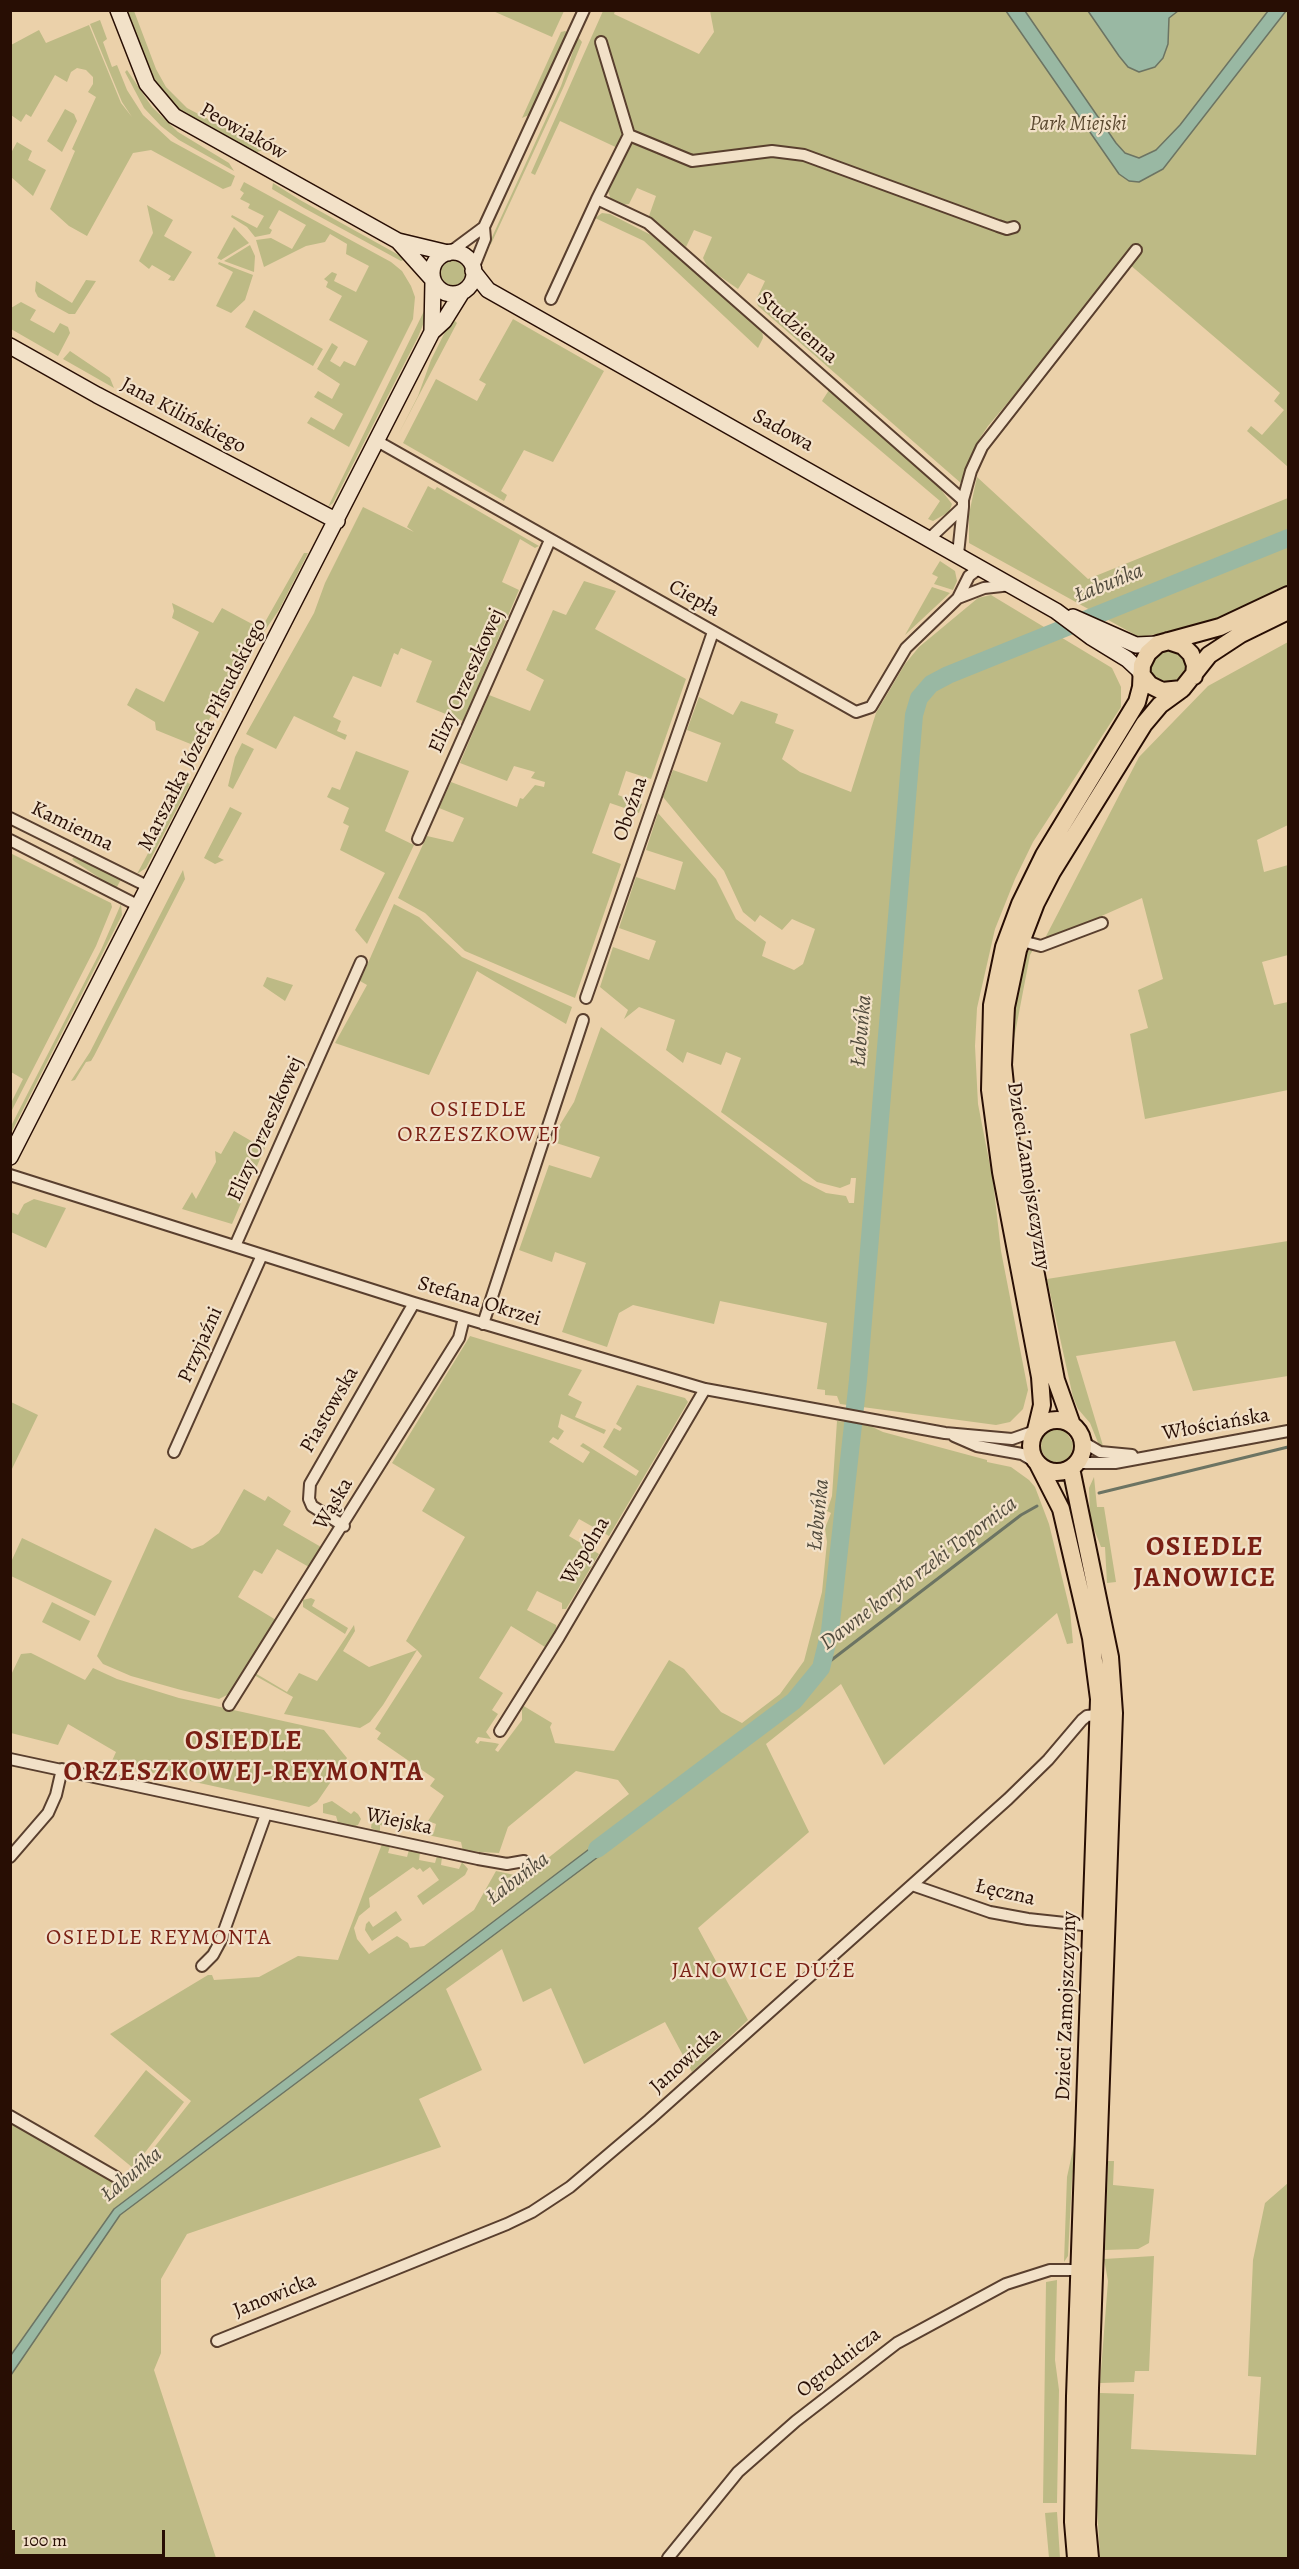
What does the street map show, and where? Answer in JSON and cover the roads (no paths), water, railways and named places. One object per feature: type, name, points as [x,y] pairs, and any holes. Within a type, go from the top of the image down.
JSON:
[{"type":"main road","name":"Peowiaków","points":[[118,10],[147,84],[162,105],[174,116],[398,241],[448,253]]},
{"type":"main road","name":"Peowiaków","points":[[398,241],[433,281]]},
{"type":"main road","points":[[463,292],[471,284],[473,270],[463,255],[448,253],[436,261],[432,270],[433,281],[439,289],[448,294],[488,290]]},
{"type":"main road","name":"Sadowa","points":[[473,270],[488,290],[1012,585],[1056,611],[1091,637],[1127,659],[1141,673]]},
{"type":"main road","name":"Marszałka Józefa Piłsudskiego","points":[[432,332],[433,281]]},
{"type":"main road","name":"Marszałka Józefa Piłsudskiego","points":[[10,1157],[432,332],[444,321],[463,292]]},
{"type":"main road","name":"Jana Kilińskiego","points":[[10,346],[105,399],[337,521]]},
{"type":"main road","points":[[1288,595],[1220,627],[1162,642],[1145,659],[1141,673],[1150,684],[1162,691],[1182,689],[1205,659],[1229,641],[1288,611]]},
{"type":"main road","name":"Sadowa","points":[[1056,611],[1136,645],[1162,642]]},
{"type":"main road","points":[[1162,642],[1183,646],[1191,654],[1195,665],[1194,676]]},
{"type":"main road","name":"Dzieci Zamojszczyzny","points":[[1035,1431],[1042,1405],[1040,1377],[992,1110],[989,1048],[992,1005],[1004,947],[1025,892],[1044,855],[1130,716],[1140,694],[1141,673]]},
{"type":"main road","name":"Dzieci Zamojszczyzny","points":[[1072,1425],[1056,1380],[1020,1193],[1006,1104],[1004,1026],[1010,987],[1022,941],[1052,872],[1119,763],[1160,705],[1182,689]]},
{"type":"main road","points":[[1056,1420],[1072,1425],[1083,1442],[1082,1453],[1074,1466],[1057,1472],[1038,1463],[1031,1448],[1035,1431],[1045,1423],[1056,1420]]},
{"type":"main road","name":"Dzieci Zamojszczyzny","points":[[1038,1463],[1060,1509],[1107,1714],[1087,2525],[1090,2559]]},
{"type":"main road","name":"Dzieci Zamojszczyzny","points":[[1074,1466],[1110,1657],[1093,1926],[1080,2270],[1073,2515],[1076,2559]]},
{"type":"street","points":[[448,253],[484,227],[584,10]]},
{"type":"street","points":[[551,299],[629,135],[601,42]]},
{"type":"street","points":[[629,135],[692,161],[772,151],[804,155],[998,226],[1007,229],[1014,227]]},
{"type":"street","name":"Studzienna","points":[[596,203],[648,223],[963,503]]},
{"type":"street","points":[[473,270],[485,239],[484,227]]},
{"type":"street","points":[[958,554],[963,503],[971,471],[982,447],[1136,250]]},
{"type":"street","name":"Ciepła","points":[[377,441],[848,708],[861,712],[871,707],[906,648],[958,598],[971,591],[1012,585]]},
{"type":"street","points":[[930,538],[963,503]]},
{"type":"street","name":"Elizy Orzeszkowej","points":[[418,839],[550,540]]},
{"type":"street","points":[[971,591],[979,580],[981,567]]},
{"type":"street","name":"Ciepła","points":[[958,598],[969,576],[981,567]]},
{"type":"street","name":"Oboźna","points":[[586,998],[713,632]]},
{"type":"street","name":"Kamienna","points":[[10,818],[149,887]]},
{"type":"street","name":"Kamienna","points":[[10,840],[139,906]]},
{"type":"street","points":[[52,862],[61,844]]},
{"type":"street","points":[[1022,941],[1041,946],[1102,923]]},
{"type":"street","name":"Elizy Orzeszkowej","points":[[235,1246],[361,962]]},
{"type":"street","points":[[483,1324],[583,1020]]},
{"type":"street","name":"Stefana Okrzei","points":[[10,1175],[414,1303],[705,1389],[945,1433],[1011,1439],[1035,1431]]},
{"type":"street","name":"Przyjaźni","points":[[174,1452],[262,1255]]},
{"type":"street","name":"Piastowska","points":[[344,1526],[312,1506],[309,1499],[310,1484],[414,1303]]},
{"type":"street","name":"Wąska","points":[[229,1705],[344,1526],[459,1338],[464,1318]]},
{"type":"street","name":"Wspólna","points":[[500,1731],[559,1637],[705,1389]]},
{"type":"street","name":"Włościańska","points":[[1074,1466],[1115,1463],[1288,1431]]},
{"type":"street","name":"Stefana Okrzei","points":[[945,1433],[977,1446],[1022,1454],[1038,1463]]},
{"type":"street","name":"Włościańska","points":[[1083,1442],[1105,1453],[1150,1456]]},
{"type":"street","name":"Janowicka","points":[[217,2341],[507,2224],[540,2207],[594,2169],[1038,1771],[1082,1720],[1107,1714]]},
{"type":"street","name":"Wiejska","points":[[10,1759],[478,1859],[507,1863],[524,1861]]},
{"type":"street","points":[[10,1857],[48,1813],[56,1796],[62,1769]]},
{"type":"street","points":[[202,1966],[217,1948],[266,1814]]},
{"type":"street","name":"Łęczna","points":[[912,1885],[990,1912],[1028,1919],[1093,1926]]},
{"type":"street","points":[[10,2116],[116,2177]]},
{"type":"street","name":"Ogrodnicza","points":[[668,2559],[738,2472],[796,2421],[897,2343],[1006,2284],[1050,2270],[1080,2270]]},
{"type":"waterway","name":"Łabuńka","points":[[597,1849],[794,1701],[821,1668],[830,1631],[858,1380],[914,715],[919,698],[931,684],[948,675],[1288,538]]},
{"type":"waterway","name":"Dawne koryto rzeki Topornica","points":[[1099,1493],[1288,1447]]},
{"type":"waterway","name":"Dawne koryto rzeki Topornica","points":[[821,1668],[1021,1515],[1037,1506]]},
{"type":"district","name":"OSIEDLE ORZESZKOWEJ","points":[[479,1124]]},
{"type":"district","name":"OSIEDLE JANOWICE","points":[[1205,1564]]},
{"type":"district","name":"OSIEDLE ORZESZKOWEJ-REYMONTA","points":[[244,1758]]},
{"type":"district","name":"OSIEDLE REYMONTA","points":[[159,1939]]},
{"type":"district","name":"JANOWICE DUŻE","points":[[764,1972]]},
{"type":"park label","name":"Park Miejski","points":[[1078,125]]}]
